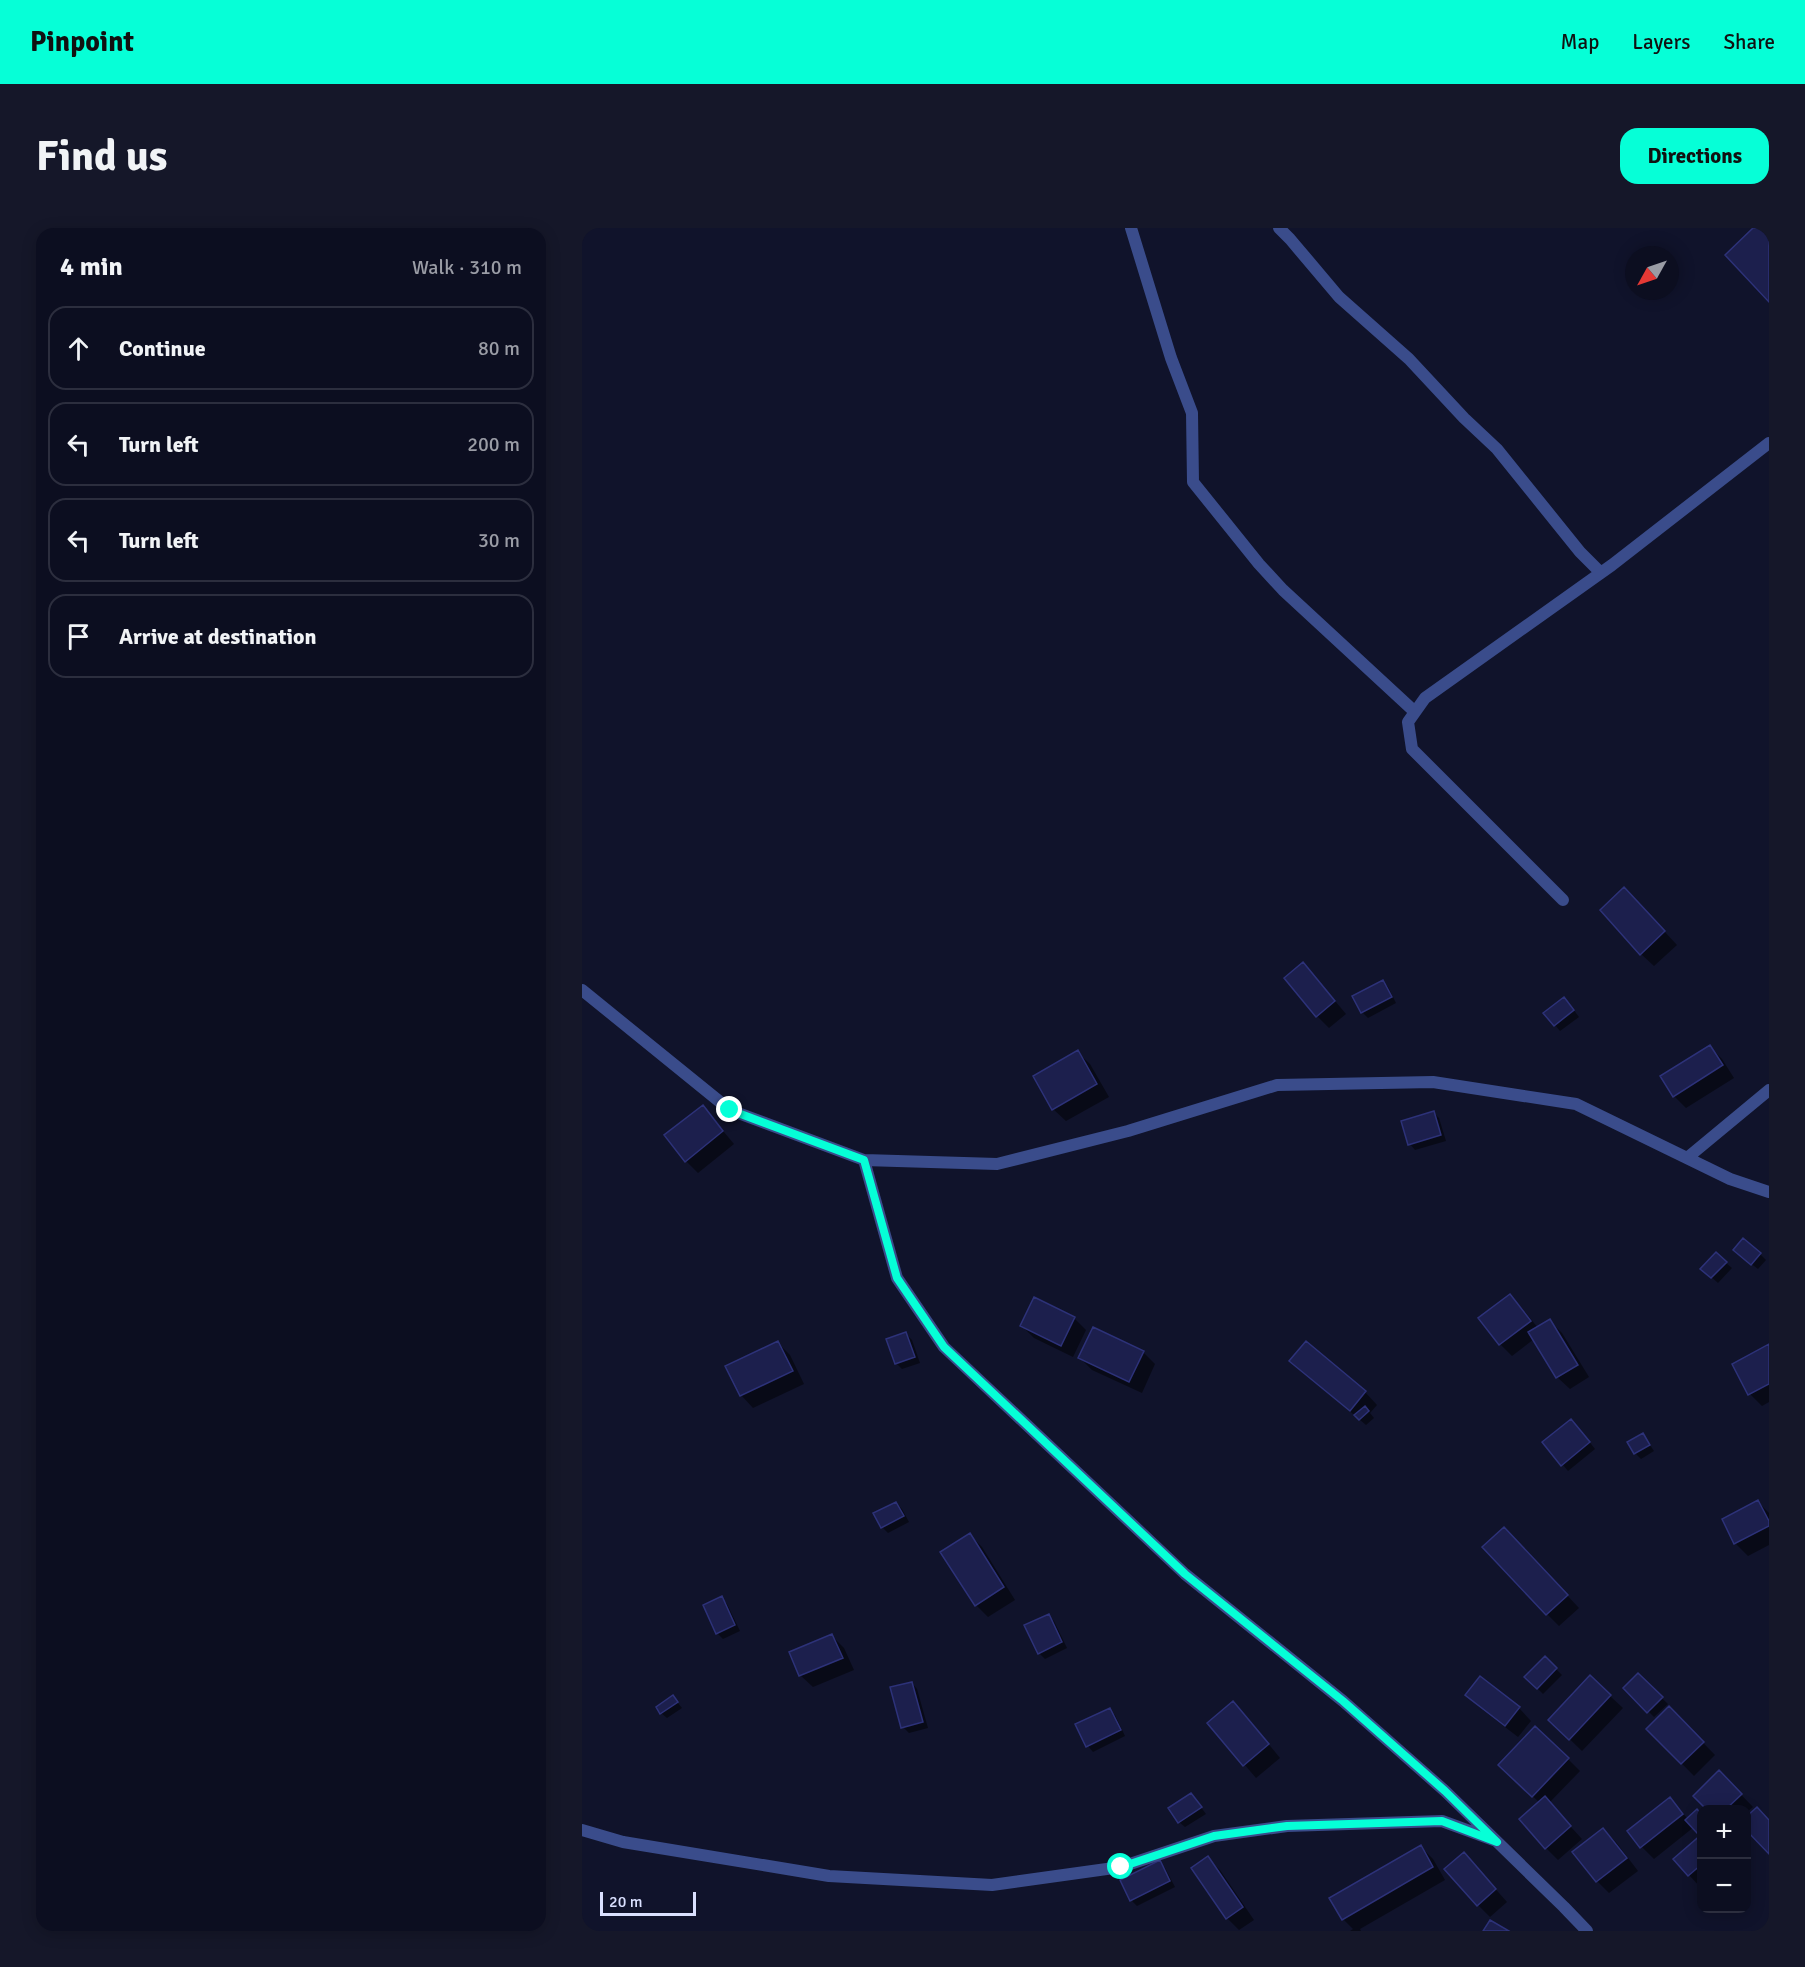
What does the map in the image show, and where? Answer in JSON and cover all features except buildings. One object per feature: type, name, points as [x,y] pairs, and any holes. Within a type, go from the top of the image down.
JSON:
[{"type":"street","points":[[1131,228],[1171,358],[1192,413],[1193,482],[1282,590],[1415,712]]},
{"type":"street","points":[[1280,228],[1339,297],[1409,359],[1464,418],[1497,449],[1580,552],[1601,573]]},
{"type":"street","points":[[1563,900],[1412,749],[1408,722],[1425,698],[1601,573],[1769,443]]},
{"type":"street","points":[[582,990],[730,1110],[864,1160],[997,1164],[1128,1131],[1277,1085],[1433,1083],[1576,1104],[1730,1179],[1769,1192]]},
{"type":"street","points":[[1687,1158],[1769,1090]]},
{"type":"street","points":[[864,1160],[897,1278],[944,1347],[1185,1574],[1343,1701],[1445,1791],[1587,1931]]},
{"type":"street","points":[[582,1830],[623,1842],[829,1876],[992,1885],[1121,1867],[1214,1836],[1287,1826],[1442,1821],[1497,1842]]},
{"type":"route","points":[[730,1110],[864,1160],[897,1278],[944,1347],[1185,1574],[1343,1701],[1445,1791],[1497,1842],[1442,1821],[1287,1826],[1214,1836],[1121,1867]]}]
